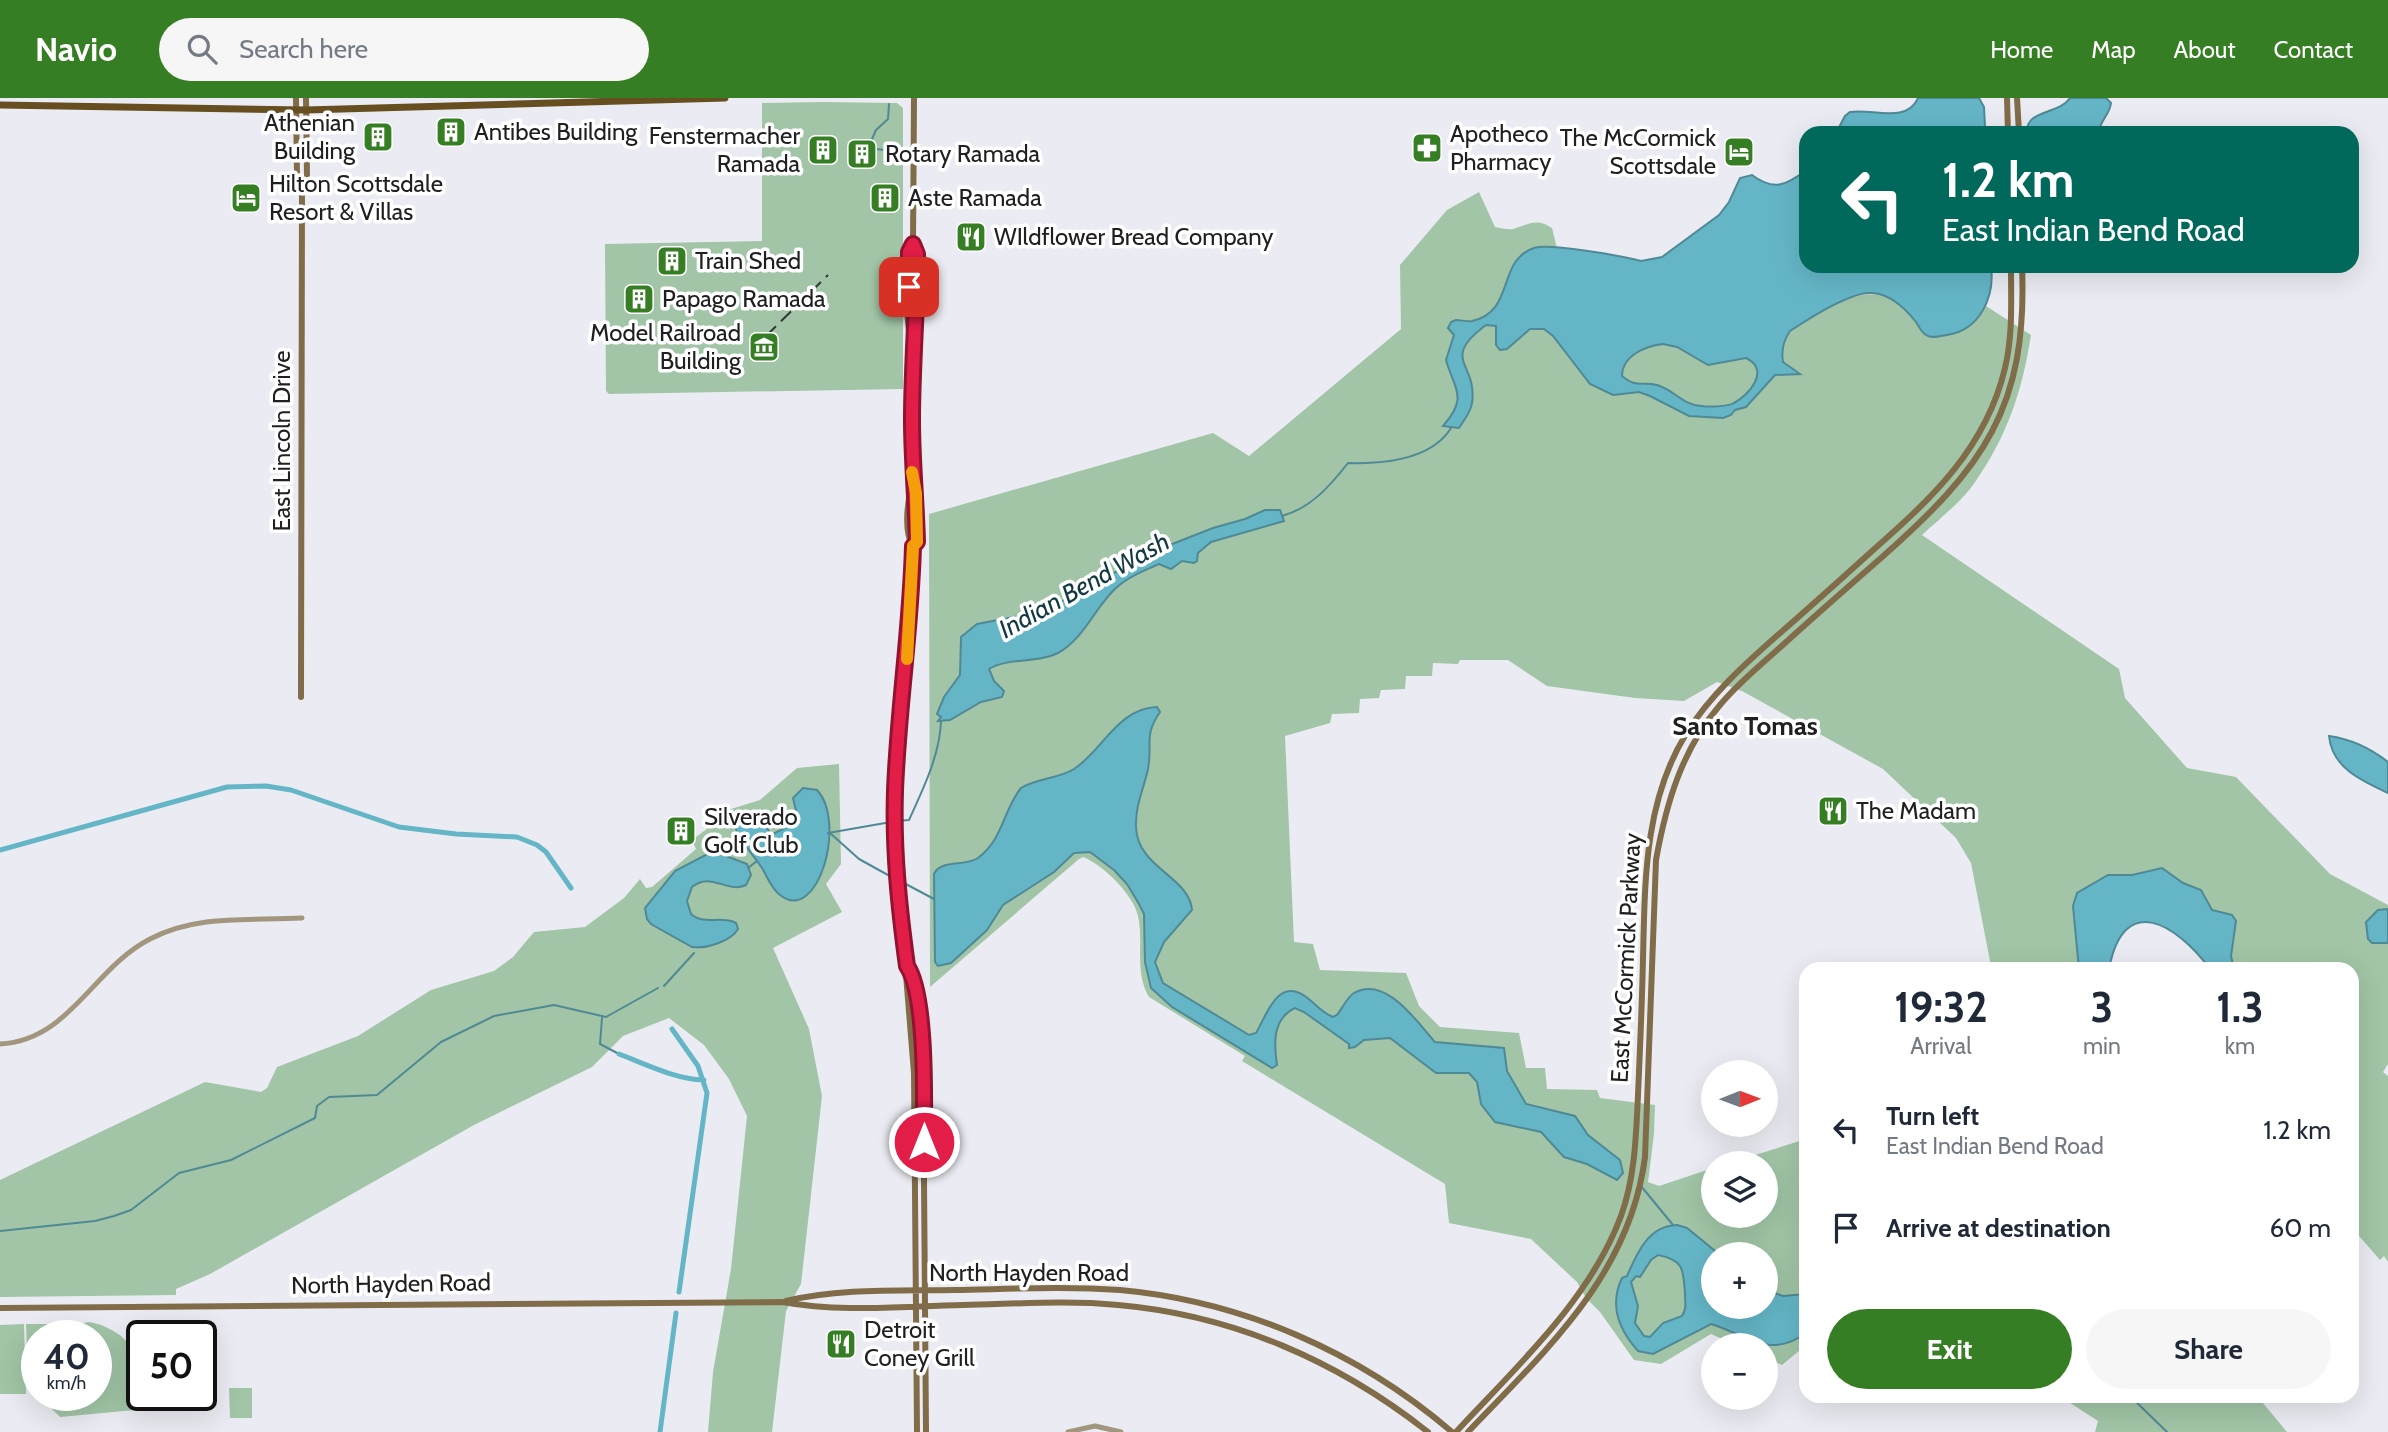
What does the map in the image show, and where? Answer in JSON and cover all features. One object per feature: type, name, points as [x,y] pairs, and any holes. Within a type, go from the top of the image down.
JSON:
[{"type":"main road","name":"East Lincoln Drive","points":[[296,98],[297,177],[302,184]]},
{"type":"main road","name":"East Lincoln Drive","points":[[300,697],[302,184],[307,177],[306,98]]},
{"type":"main road","points":[[0,106],[306,110],[427,102],[725,98]]},
{"type":"main road","points":[[914,98],[913,244],[909,252],[909,333],[913,342],[909,540],[913,546],[911,611],[894,819],[897,890],[907,966],[905,974],[914,1073],[916,1432]]},
{"type":"main road","points":[[2007,98],[2008,126]]},
{"type":"main road","points":[[2017,98],[2019,126]]},
{"type":"main road","name":"East McCormick Parkway","points":[[1454,1432],[1562,1314],[1588,1281],[1608,1247],[1621,1215],[1635,1156],[1646,858],[1661,788],[1686,732],[1756,654],[1918,511],[1947,482],[1974,445],[1993,404],[2004,370],[2011,331],[2011,273]]},
{"type":"main road","name":"East McCormick Parkway","points":[[1468,1432],[1553,1340],[1597,1287],[1619,1248],[1632,1215],[1645,1157],[1656,860],[1672,791],[1696,738],[1715,711],[1749,676],[1931,513],[1971,467],[1995,426],[2014,373],[2021,330],[2022,273]]},
{"type":"main road","points":[[2004,370],[2014,373]]},
{"type":"main road","points":[[1707,706],[1715,711]]},
{"type":"main road","points":[[907,966],[912,973],[923,1052],[926,1432]]},
{"type":"main road","name":"North Hayden Road","points":[[783,1302],[807,1296],[1060,1288],[1118,1290],[1163,1296],[1220,1308],[1273,1325],[1335,1353],[1381,1379],[1454,1432]]},
{"type":"main road","name":"North Hayden Road","points":[[0,1308],[453,1302],[783,1302],[808,1307],[1088,1303],[1147,1308],[1189,1315],[1267,1339],[1323,1363],[1378,1395],[1428,1432]]},
{"type":"street","points":[[0,1044],[22,1041],[47,1031],[112,964],[163,933],[198,922],[302,918]]},
{"type":"street","points":[[1068,1432],[1096,1426],[1121,1432]]},
{"type":"green space","points":[[762,103],[897,103],[903,108],[903,389],[609,394],[606,391],[605,244],[762,241]]},
{"type":"green space","points":[[1479,192],[1495,227],[1511,229],[1537,222],[1552,228],[1572,311],[1786,337],[1790,331],[1807,320],[1842,301],[1876,295],[1892,300],[1908,311],[1922,330],[1978,317],[1986,306],[2031,335],[2018,395],[1995,449],[1968,492],[1922,535],[2119,669],[2125,698],[2187,768],[2236,777],[2330,874],[2388,905],[2388,909],[2378,910],[2368,939],[2379,944],[2388,943],[2388,1064],[2383,1072],[2388,1076],[2388,1262],[2384,1256],[2380,1260],[2359,1236],[2359,962],[2204,962],[2182,939],[2167,929],[2153,923],[2139,923],[2126,929],[2116,945],[2111,962],[1990,962],[1971,863],[1956,838],[1883,769],[1742,691],[1717,682],[1684,701],[1635,698],[1547,686],[1508,660],[1433,663],[1432,676],[1406,676],[1405,689],[1381,690],[1379,698],[1360,699],[1359,713],[1332,714],[1330,723],[1285,736],[1294,942],[1313,944],[1320,970],[1406,973],[1419,1006],[1440,1027],[1519,1033],[1526,1068],[1545,1068],[1547,1089],[1597,1090],[1600,1098],[1655,1105],[1648,1182],[1659,1186],[1701,1172],[1701,1228],[1778,1228],[1778,1151],[1768,1151],[1799,1141],[1799,1351],[1782,1365],[1778,1363],[1778,1333],[1701,1333],[1701,1340],[1661,1364],[1634,1360],[1600,1312],[1586,1298],[1577,1282],[1531,1239],[1449,1223],[1445,1184],[1242,1061],[1245,1056],[1149,997],[1142,978],[1140,926],[1135,908],[1116,881],[1099,866],[1083,857],[930,987],[929,514],[1213,433],[1249,456],[1401,329],[1400,265],[1447,210]]},
{"type":"green space","name":"Silverado Golf Club","points":[[839,764],[841,864],[826,884],[842,912],[773,948],[809,1029],[822,1096],[801,1284],[786,1311],[772,1432],[708,1432],[713,1372],[731,1269],[747,1116],[729,1079],[704,1045],[669,1018],[623,1036],[592,1067],[474,1125],[210,1274],[176,1289],[176,1295],[0,1297],[0,1180],[205,1082],[261,1092],[267,1088],[277,1067],[358,1036],[431,990],[494,971],[513,957],[534,932],[585,927],[624,898],[640,879],[646,888],[652,887],[696,849],[692,840],[708,828],[706,821],[712,815],[760,800],[797,768]]},
{"type":"green space","points":[[21,1324],[21,1394],[0,1394],[0,1325]]},
{"type":"green space","points":[[112,1330],[117,1333],[126,1341],[126,1411],[60,1417],[54,1411],[112,1411]]},
{"type":"green space","points":[[229,1388],[252,1388],[252,1418],[230,1418]]},
{"type":"green space","points":[[2070,1403],[2263,1403],[2287,1432],[2095,1432],[2098,1421]]},
{"type":"water","points":[[1918,98],[1979,98],[1984,107],[1985,126],[1840,126],[1850,112],[1897,113],[1913,106]]},
{"type":"water","points":[[2070,98],[2106,98],[2111,103],[2101,126],[2028,126],[2037,116]]},
{"type":"water","points":[[1752,175],[1773,185],[1786,183],[1799,175],[1799,273],[1992,273],[1988,300],[1983,310],[1959,332],[1931,337],[1924,334],[1907,312],[1891,299],[1872,293],[1853,296],[1790,331],[1783,346],[1783,362],[1800,374],[1775,375],[1746,407],[1723,418],[1689,416],[1639,392],[1613,395],[1590,384],[1553,336],[1544,329],[1530,329],[1507,349],[1500,350],[1496,345],[1496,326],[1486,325],[1472,337],[1462,355],[1472,390],[1470,410],[1459,428],[1443,426],[1456,408],[1457,400],[1446,360],[1454,335],[1448,328],[1451,322],[1456,320],[1472,321],[1486,316],[1495,307],[1514,263],[1522,254],[1534,248],[1554,247],[1641,261],[1662,257],[1719,215],[1729,202],[1740,178]],"holes":[[[1663,344],[1677,347],[1708,365],[1746,358],[1757,369],[1757,375],[1751,388],[1734,403],[1709,407],[1689,403],[1663,387],[1636,384],[1622,376],[1626,363],[1636,353]]]},
{"type":"water","points":[[1265,510],[1280,510],[1284,521],[1211,542],[1198,553],[1194,563],[1182,561],[1171,569],[1159,564],[1131,577],[1109,596],[1075,640],[1058,653],[1005,663],[989,669],[994,681],[1004,691],[1002,697],[981,702],[950,720],[938,721],[941,717],[937,714],[944,697],[960,675],[961,637],[977,624],[1035,613],[1059,603],[1101,577],[1131,567],[1162,548]]},
{"type":"water","points":[[1157,707],[1160,712],[1150,734],[1148,769],[1138,804],[1136,827],[1145,853],[1183,889],[1192,910],[1164,942],[1155,962],[1163,983],[1249,1035],[1256,1033],[1271,1006],[1283,993],[1300,993],[1333,1017],[1354,993],[1366,989],[1378,990],[1400,1003],[1435,1042],[1504,1048],[1507,1071],[1526,1104],[1575,1116],[1588,1135],[1620,1160],[1623,1173],[1617,1180],[1587,1164],[1564,1157],[1541,1132],[1495,1122],[1481,1104],[1477,1082],[1469,1073],[1436,1073],[1390,1038],[1364,1040],[1349,1048],[1349,1044],[1295,1008],[1278,1025],[1275,1041],[1277,1065],[1272,1068],[1172,1007],[1151,988],[1145,962],[1144,914],[1139,904],[1127,884],[1114,870],[1090,852],[1074,853],[1054,872],[1003,905],[987,930],[951,963],[938,966],[935,962],[934,874],[937,869],[978,858],[993,842],[1021,788],[1074,769],[1121,722],[1143,709]]},
{"type":"water","points":[[2329,736],[2360,745],[2388,762],[2388,793],[2359,778],[2342,765],[2331,747]]},
{"type":"water","points":[[803,788],[817,790],[826,805],[828,845],[824,866],[816,883],[806,896],[794,900],[780,895],[774,889],[735,827],[739,821],[759,814],[771,835],[797,822],[793,798]]},
{"type":"water","points":[[713,851],[747,864],[751,875],[746,885],[739,887],[706,881],[692,887],[687,901],[691,914],[707,920],[730,921],[736,923],[738,929],[718,943],[692,947],[651,924],[645,908],[675,871]]},
{"type":"water","points":[[2162,868],[2183,883],[2201,890],[2212,910],[2232,915],[2236,921],[2232,962],[2204,962],[2182,939],[2167,929],[2153,923],[2139,923],[2126,929],[2116,945],[2111,962],[2078,962],[2073,906],[2077,893],[2108,875],[2132,875]]},
{"type":"water","points":[[2388,909],[2388,943],[2372,943],[2368,939],[2366,922],[2378,910]]},
{"type":"water","points":[[1677,1225],[1687,1228],[1704,1242],[1701,1242],[1701,1319],[1778,1319],[1778,1294],[1799,1295],[1799,1337],[1778,1345],[1778,1333],[1733,1333],[1711,1324],[1653,1354],[1638,1351],[1621,1326],[1616,1298],[1622,1278],[1627,1276],[1635,1258],[1658,1230]],"holes":[[[1658,1255],[1678,1263],[1683,1273],[1685,1310],[1682,1316],[1663,1323],[1650,1337],[1644,1336],[1635,1323],[1638,1306],[1631,1282],[1636,1276],[1640,1277],[1651,1260]]]},
{"type":"waterway","points":[[889,104],[888,119],[876,130],[872,139],[876,149],[893,151]]},
{"type":"waterway","name":"Indian Bend Wash","points":[[1282,516],[1311,502],[1348,463],[1405,458],[1431,447],[1451,428]]},
{"type":"waterway","name":"Indian Bend Wash","points":[[897,821],[909,820],[920,796],[934,759],[941,721]]},
{"type":"waterway","points":[[0,850],[227,787],[266,786],[291,790],[399,827],[456,834],[517,837],[546,852],[571,888]]},
{"type":"waterway","name":"Indian Bend Wash","points":[[828,833],[891,822]]},
{"type":"waterway","points":[[830,833],[859,859],[897,880]]},
{"type":"waterway","name":"Indian Bend Wash","points":[[748,868],[757,861]]},
{"type":"waterway","points":[[902,882],[934,899]]},
{"type":"waterway","name":"Indian Bend Wash","points":[[664,986],[694,953]]},
{"type":"waterway","name":"Indian Bend Wash","points":[[0,1231],[95,1221],[131,1210],[179,1173],[231,1160],[315,1118],[317,1106],[329,1097],[377,1095],[441,1042],[494,1016],[554,1005],[606,1017],[658,988]]},
{"type":"waterway","points":[[602,1018],[600,1044],[619,1054]]},
{"type":"waterway","points":[[672,1029],[698,1066],[707,1093],[679,1292]]},
{"type":"waterway","points":[[619,1054],[671,1074],[704,1080]]},
{"type":"waterway","points":[[1641,1186],[1673,1225]]},
{"type":"waterway","points":[[660,1432],[676,1313]]},
{"type":"waterway","points":[[2137,1403],[2167,1432]]},
{"type":"railway","points":[[766,336],[828,275]]},
{"type":"slow traffic","points":[[907,659],[913,546],[917,542],[916,493],[912,472]]},
{"type":"place","name":"Antibes Building","points":[[451,132]]},
{"type":"place","name":"Athenian Building","points":[[378,137]]},
{"type":"place","name":"Apotheco Pharmacy","points":[[1427,148]]},
{"type":"place","name":"Fenstermacher Ramada","points":[[823,150]]},
{"type":"place","name":"The McCormick Scottsdale","points":[[1739,152]]},
{"type":"place","name":"Rotary Ramada","points":[[862,154]]},
{"type":"place","name":"Hilton Scottsdale Resort & Villas","points":[[246,198]]},
{"type":"place","name":"Aste Ramada","points":[[885,198]]},
{"type":"place","name":"WIldflower Bread Company","points":[[971,237]]},
{"type":"place","name":"Train Shed","points":[[672,261]]},
{"type":"place","name":"Papago Ramada","points":[[639,299]]},
{"type":"place","name":"Model Railroad Building","points":[[764,347]]},
{"type":"place","name":"The Madam","points":[[1833,811]]},
{"type":"place","name":"Silverado Golf Club","points":[[681,831]]},
{"type":"place","name":"Detroit Coney Grill","points":[[841,1344]]},
{"type":"district","name":"Santo Tomas","points":[[1745,726]]},
{"type":"route","points":[[909,287],[909,252],[913,244],[917,254],[917,331],[913,342],[912,482],[916,493],[917,542],[913,546],[911,604],[895,789],[894,845],[907,966],[912,973],[923,1052],[924,1142]]}]
